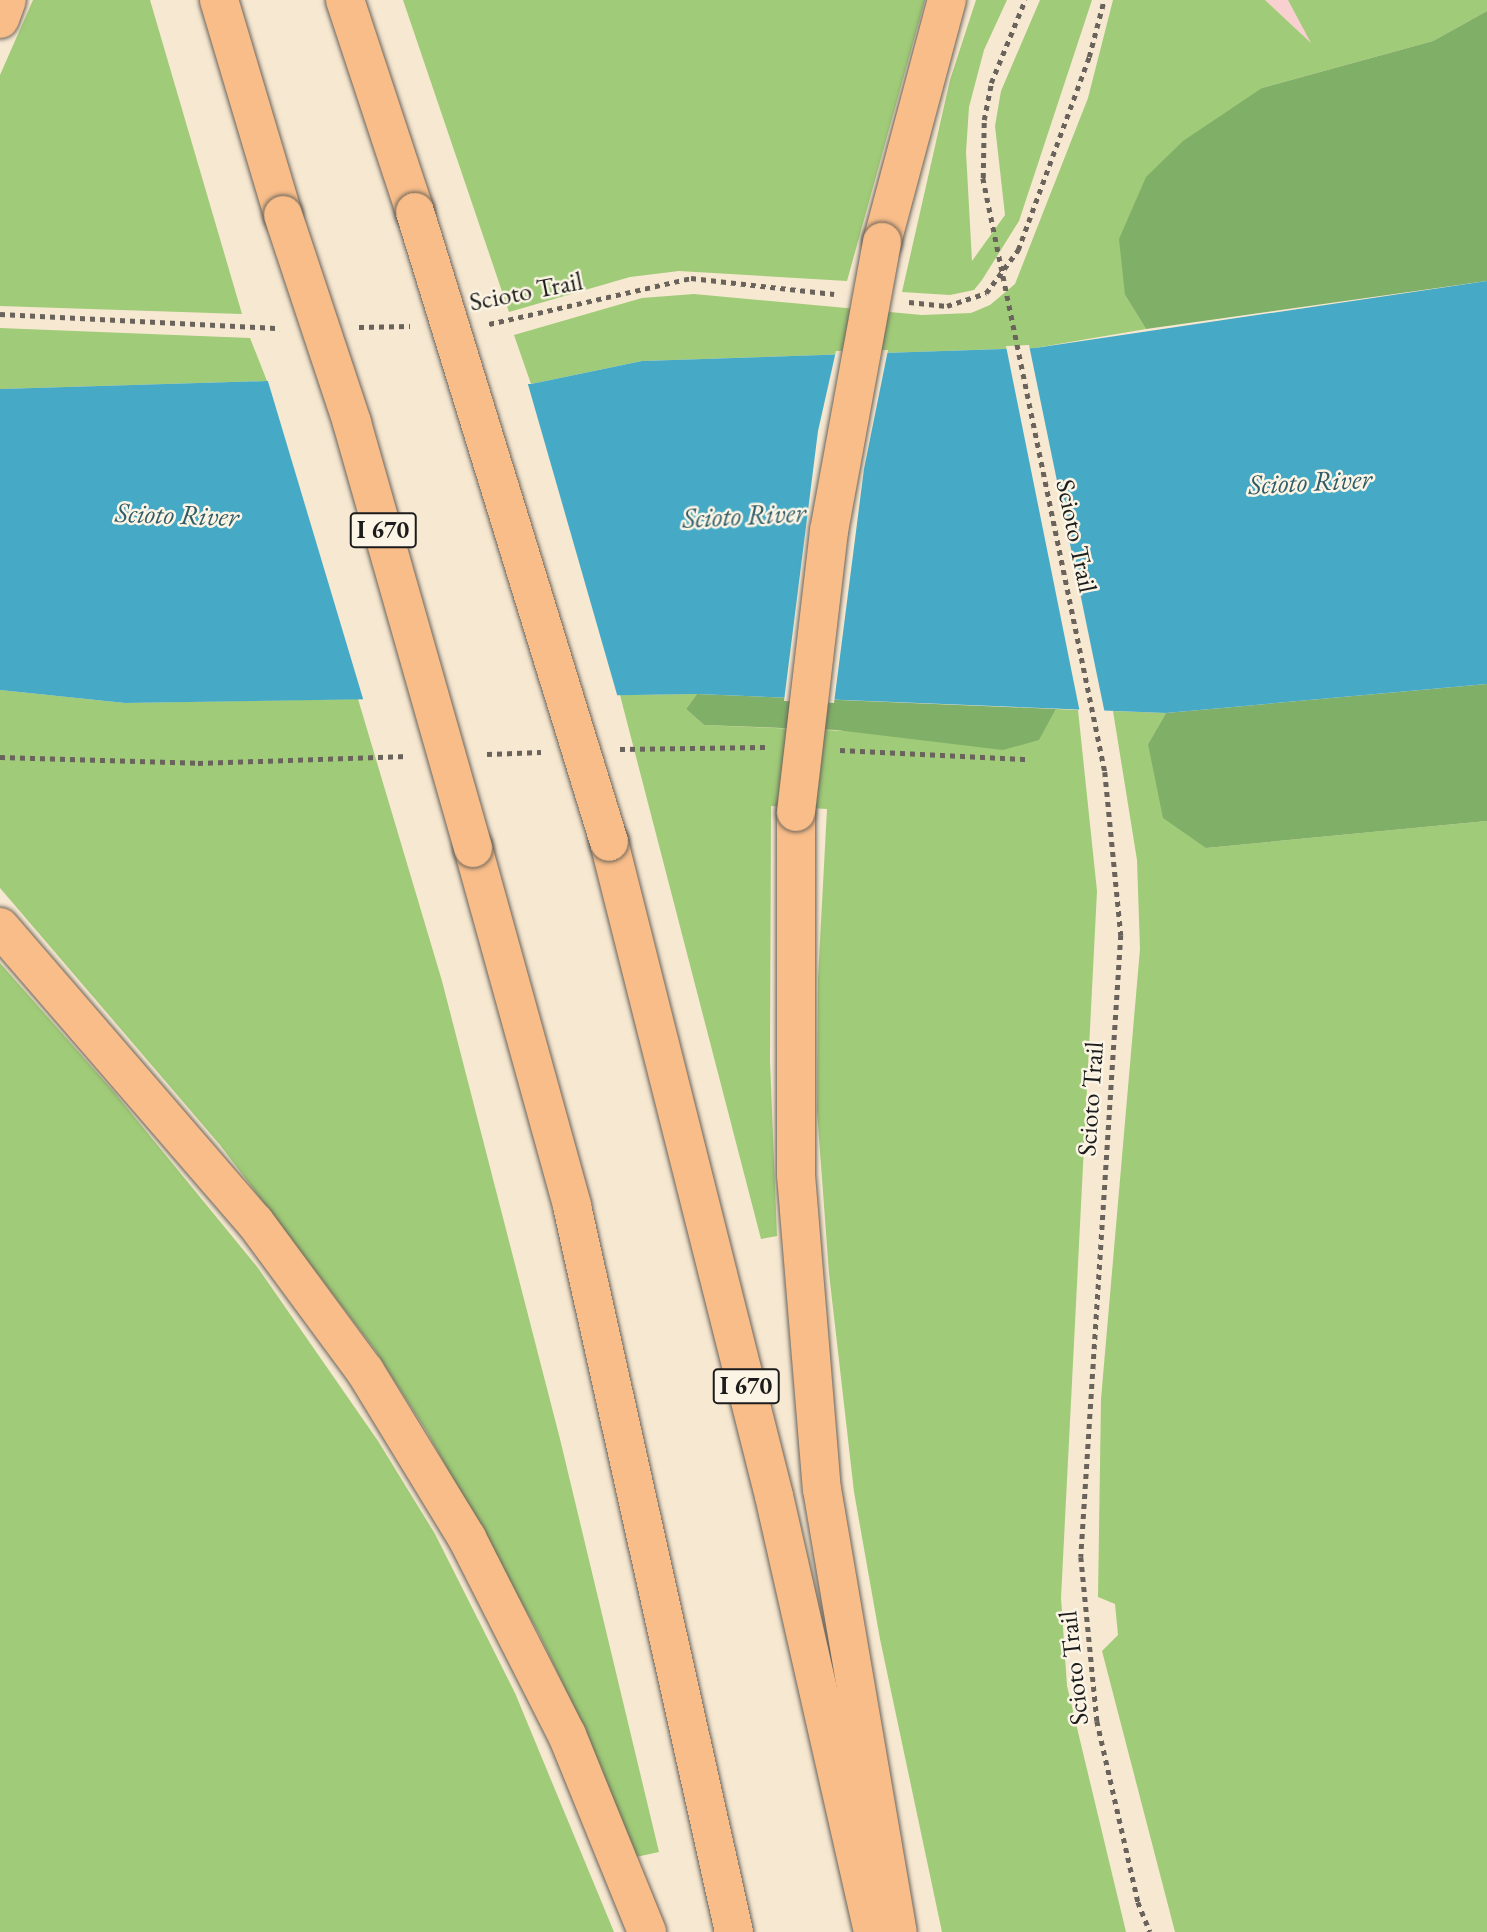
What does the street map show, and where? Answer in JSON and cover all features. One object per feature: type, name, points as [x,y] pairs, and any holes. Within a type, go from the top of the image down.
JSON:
[{"type":"highway","points":[[0,19],[7,0]]},
{"type":"highway","name":"I 670","points":[[219,0],[283,215],[352,423],[572,1206],[734,1932]]},
{"type":"highway","name":"I 670","points":[[345,0],[415,212],[608,842],[774,1496],[874,1932]]},
{"type":"highway","points":[[898,1932],[822,1489],[796,1175],[796,812],[829,531],[882,242],[947,0]]},
{"type":"highway","points":[[0,927],[255,1222],[365,1371],[467,1538],[567,1735],[647,1932]]},
{"type":"path","name":"Scioto Trail","points":[[1025,0],[991,83],[984,120],[983,178],[1105,772],[1121,934],[1081,1557],[1097,1721],[1138,1902],[1150,1932]]},
{"type":"path","points":[[906,302],[947,306],[986,293],[1018,250],[1089,57],[1104,0]]},
{"type":"path","name":"Scioto Trail","points":[[487,324],[691,278],[839,294]]},
{"type":"path","points":[[0,314],[234,329],[287,328]]},
{"type":"path","points":[[354,327],[420,326]]},
{"type":"path","points":[[610,750],[773,747]]},
{"type":"path","points":[[827,750],[1027,759]]},
{"type":"path","points":[[472,754],[555,751]]},
{"type":"path","points":[[0,757],[198,763],[418,756]]},
{"type":"shaded area","points":[[1265,0],[1395,0],[1313,45]]},
{"type":"green space","points":[[33,0],[150,0],[242,314],[0,306],[0,75]]},
{"type":"green space","points":[[403,0],[925,0],[847,281],[679,271],[630,277],[509,312]]},
{"type":"green space","points":[[976,0],[1007,0],[984,50],[969,107],[966,152],[972,261],[1005,215],[995,126],[1001,91],[1040,0],[1092,0],[1019,221],[982,280],[974,290],[950,295],[902,292],[950,80]]},
{"type":"green space","points":[[1113,0],[1265,0],[1311,43],[1288,0],[1487,0],[1487,11],[1433,41],[1262,88],[1125,295],[1146,329],[1035,348],[642,361],[531,384],[514,335],[642,298],[694,294],[922,315],[971,313],[990,305],[1015,284],[1088,98]]},
{"type":"green space","points":[[1487,11],[1487,281],[1146,329],[1125,295],[1119,239],[1146,177],[1183,141],[1262,88],[1433,41]]},
{"type":"green space","points":[[0,328],[250,338],[267,381],[0,389]]},
{"type":"green space","points":[[1487,684],[1487,821],[1206,848],[1163,818],[1148,744],[1166,713]]},
{"type":"green space","points":[[0,690],[125,703],[358,699],[442,981],[560,1439],[659,1852],[636,1857],[587,1734],[539,1634],[427,1432],[375,1350],[220,1145],[0,888]]},
{"type":"green space","points":[[697,694],[686,709],[704,725],[1039,739],[1056,709],[1078,710],[1097,891],[1061,1598],[1067,1686],[1126,1932],[942,1932],[880,1639],[854,1492],[829,1273],[817,1111],[818,978],[827,809],[771,806],[770,1061],[777,1236],[761,1239],[620,695]]},
{"type":"green space","points":[[697,694],[1056,709],[1039,740],[1003,750],[836,730],[704,725],[686,709]]},
{"type":"green space","points":[[1113,711],[1166,713],[1148,744],[1206,848],[1487,821],[1487,1932],[1175,1932],[1102,1651],[1118,1635],[1115,1604],[1098,1597],[1101,1399],[1140,949],[1137,860]]},
{"type":"green space","points":[[0,963],[114,1092],[258,1268],[378,1441],[435,1534],[515,1693],[614,1932],[0,1932]]},
{"type":"water","name":"Scioto River","points":[[1487,281],[1487,684],[1166,713],[697,694],[125,703],[0,690],[0,389],[267,381],[531,384],[642,361],[1035,348]]},
{"type":"pier","points":[[1029,345],[1105,714],[1080,713],[1006,346]]},
{"type":"pier","points":[[888,350],[864,469],[834,703],[784,701],[818,431],[836,351]]},
{"type":"pier","points":[[267,378],[527,381],[618,698],[364,702]]}]
